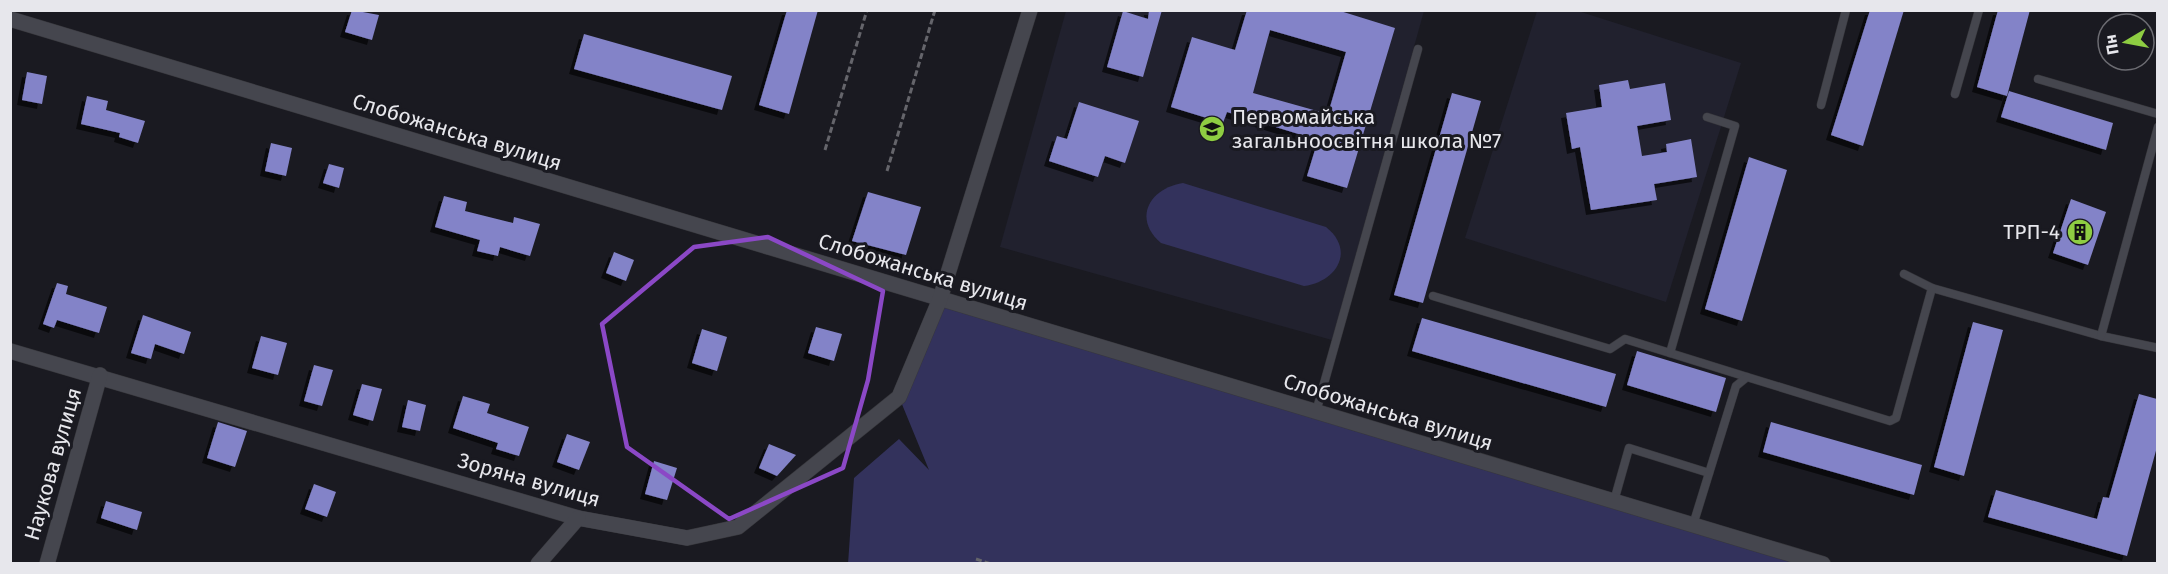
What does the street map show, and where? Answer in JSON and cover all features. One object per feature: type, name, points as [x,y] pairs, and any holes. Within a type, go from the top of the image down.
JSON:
[{"type":"street","name":"Зоряна вулиця","points":[[10,351],[100,375],[579,518],[687,538],[738,527],[899,397],[940,299],[1030,10]]},
{"type":"street","name":"Слобожанська вулиця","points":[[10,19],[1823,564]]},
{"type":"street","name":"Наукова вулиця","points":[[47,564],[100,375]]},
{"type":"street","points":[[538,564],[579,518]]},
{"type":"lane","points":[[1821,105],[1846,10]]},
{"type":"lane","points":[[1955,94],[1979,10]]},
{"type":"lane","points":[[1317,412],[1418,49]]},
{"type":"lane","points":[[2037,79],[2157,114]]},
{"type":"lane","points":[[1670,353],[1735,126],[1707,117]]},
{"type":"lane","points":[[2101,336],[2157,127]]},
{"type":"lane","points":[[1904,274],[1932,288],[2101,336],[2157,348]]},
{"type":"lane","points":[[1433,296],[1610,349],[1625,339],[1890,421],[1896,418],[1932,288]]},
{"type":"lane","points":[[1693,525],[1736,386],[1747,377]]},
{"type":"lane","points":[[1614,501],[1629,448],[1709,473]]},
{"type":"path","points":[[825,150],[867,10]]},
{"type":"path","points":[[887,171],[935,10]]},
{"type":"path","points":[[976,559],[991,564]]},
{"type":"highlighted area","points":[[768,237],[883,291],[868,380],[843,468],[729,519],[627,447],[602,324],[694,247]]},
{"type":"shaded area","name":"Первомайська загальноосвітня школа №7","points":[[1066,11],[1424,11],[1332,340],[1000,247]]},
{"type":"shaded area","points":[[1537,11],[1578,11],[1741,63],[1666,302],[1465,238]]},
{"type":"shaded area","points":[[1183,183],[1326,227],[1335,236],[1340,246],[1341,255],[1338,264],[1325,278],[1304,286],[1161,243],[1148,224],[1149,206],[1162,191]]},
{"type":"shaded area","points":[[940,299],[1823,564],[848,564],[854,478],[899,439],[929,470],[899,397]]},
{"type":"building","points":[[352,10],[379,15],[372,40],[345,32]]},
{"type":"building","points":[[787,10],[818,10],[789,114],[759,105]]},
{"type":"building","points":[[1149,10],[1162,10],[1143,77],[1107,67],[1123,11],[1148,19]]},
{"type":"building","points":[[1247,10],[1337,10],[1395,28],[1347,188],[1307,176],[1318,140],[1227,112],[1223,123],[1171,107],[1192,37],[1235,50]],"holes":[[[1270,30],[1346,52],[1328,114],[1253,93]]]},
{"type":"building","points":[[1870,10],[1904,10],[1863,146],[1831,135]]},
{"type":"building","points":[[1998,10],[2030,10],[2007,96],[1977,87]]},
{"type":"building","points":[[584,34],[732,76],[722,110],[574,69]]},
{"type":"building","points":[[27,72],[47,76],[42,104],[22,100]]},
{"type":"building","points":[[1628,80],[1630,89],[1665,83],[1671,120],[1637,126],[1642,156],[1667,152],[1666,144],[1691,139],[1697,177],[1654,184],[1657,200],[1591,210],[1580,147],[1572,149],[1566,113],[1602,107],[1599,85]]},
{"type":"building","points":[[2009,91],[2113,123],[2106,150],[2001,117]]},
{"type":"building","points":[[1452,93],[1481,101],[1423,303],[1394,295]]},
{"type":"building","points":[[87,96],[108,101],[106,110],[145,121],[138,143],[119,137],[120,133],[81,124]]},
{"type":"building","points":[[1079,102],[1139,121],[1125,163],[1105,156],[1098,177],[1049,161],[1057,136],[1067,139]]},
{"type":"building","points":[[271,143],[292,148],[286,176],[265,171]]},
{"type":"building","points":[[1749,157],[1787,170],[1742,321],[1705,309]]},
{"type":"building","points":[[329,164],[344,168],[339,188],[323,183]]},
{"type":"building","points":[[868,192],[921,207],[906,255],[852,241]]},
{"type":"building","points":[[444,196],[467,202],[465,211],[513,223],[514,217],[540,224],[530,256],[500,247],[498,256],[477,251],[480,240],[435,227]]},
{"type":"building","name":"ТРП-4","points":[[2071,199],[2106,212],[2088,265],[2053,253]]},
{"type":"building","points":[[614,252],[634,260],[626,281],[606,273]]},
{"type":"building","points":[[57,283],[68,286],[66,294],[107,307],[99,333],[57,320],[54,328],[43,324]]},
{"type":"building","points":[[143,315],[191,332],[184,354],[155,344],[151,359],[131,353]]},
{"type":"building","points":[[1422,318],[1616,374],[1606,407],[1412,351]]},
{"type":"building","points":[[1973,322],[2003,330],[1964,476],[1934,467]]},
{"type":"building","points":[[816,327],[842,334],[834,361],[808,353]]},
{"type":"building","points":[[702,329],[727,337],[717,371],[692,363]]},
{"type":"building","points":[[261,336],[287,343],[278,375],[252,368]]},
{"type":"building","points":[[1637,351],[1726,378],[1716,412],[1627,385]]},
{"type":"building","points":[[314,365],[333,370],[322,406],[304,401]]},
{"type":"building","points":[[362,384],[382,389],[373,421],[353,415]]},
{"type":"building","points":[[2139,394],[2157,399],[2157,447],[2127,556],[1988,517],[1996,490],[2097,519],[2103,497],[2109,498]]},
{"type":"building","points":[[463,396],[490,404],[487,413],[529,427],[519,456],[496,449],[498,443],[453,428]]},
{"type":"building","points":[[408,400],[426,405],[420,431],[402,427]]},
{"type":"building","points":[[218,422],[247,431],[235,467],[207,458]]},
{"type":"building","points":[[1771,422],[1922,465],[1914,495],[1763,452]]},
{"type":"building","points":[[567,434],[590,442],[579,470],[557,462]]},
{"type":"building","points":[[769,444],[796,455],[777,476],[759,468]]},
{"type":"building","points":[[654,461],[677,468],[667,500],[645,494]]},
{"type":"building","points":[[314,484],[336,492],[327,517],[305,509]]},
{"type":"building","points":[[106,501],[142,512],[137,530],[101,518]]},
{"type":"place","name":"Первомайська загальноосвітня школа №7","points":[[1212,129]]},
{"type":"place","name":"ТРП-4","points":[[2080,232]]}]
